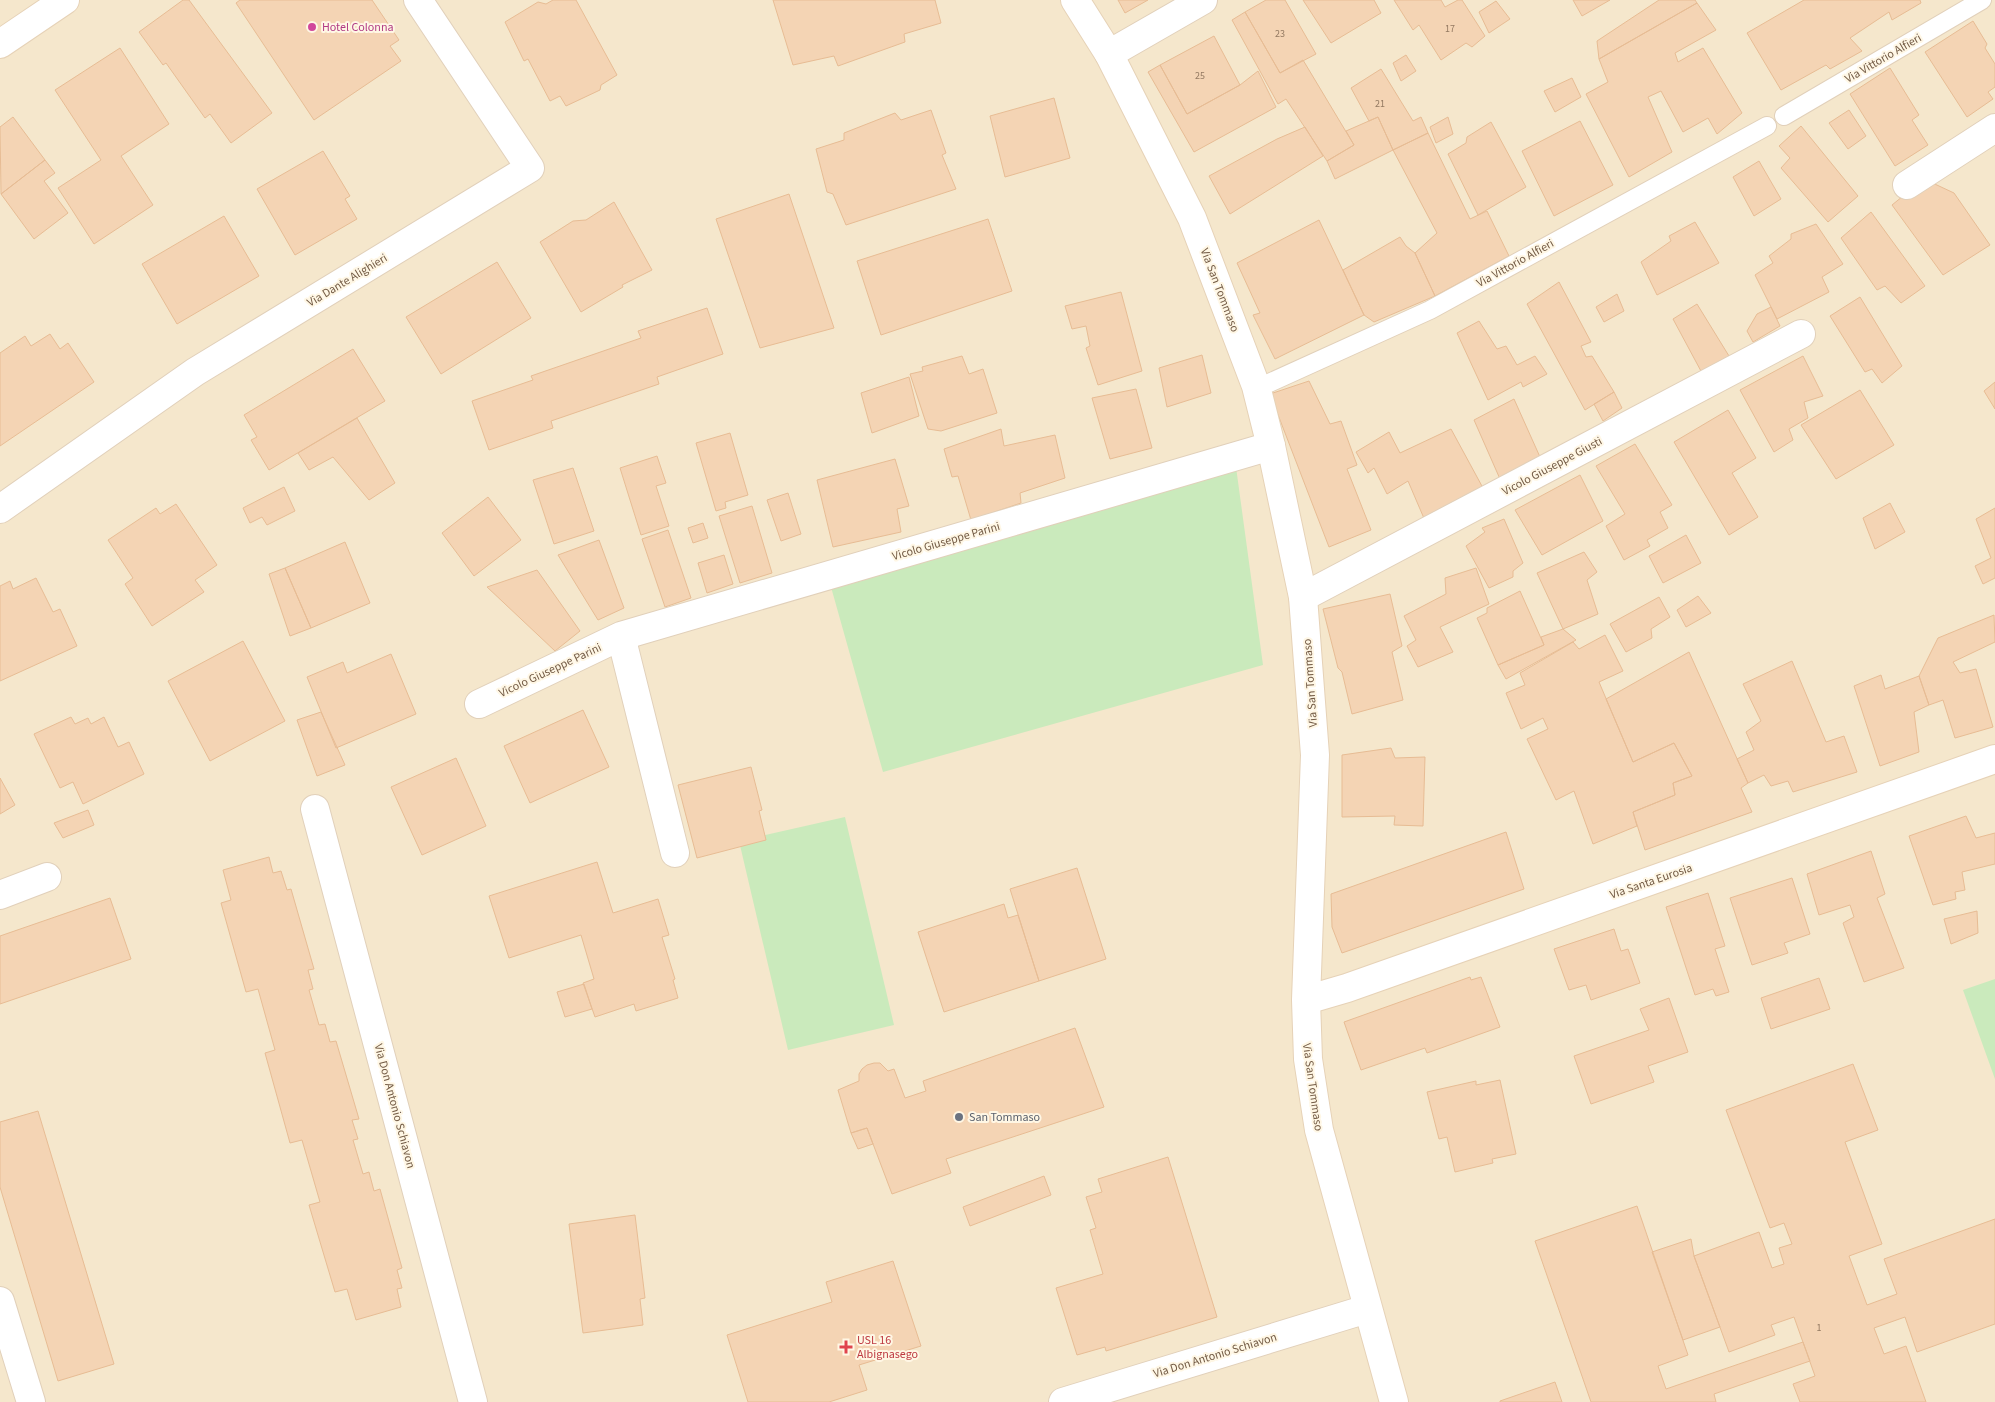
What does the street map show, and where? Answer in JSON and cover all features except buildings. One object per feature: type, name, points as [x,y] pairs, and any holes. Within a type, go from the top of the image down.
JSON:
[{"type":"street","points":[[2,38],[65,0]]},
{"type":"street","name":"Via Dante Alighieri","points":[[0,509],[195,372],[530,168],[418,0]]},
{"type":"street","name":"Via San Tommaso","points":[[1075,0],[1108,54],[1192,218],[1256,386],[1271,446],[1303,598],[1315,755],[1306,1000],[1308,1059],[1318,1130],[1394,1402]]},
{"type":"street","points":[[1108,54],[1203,0]]},
{"type":"street","points":[[1907,185],[1995,128]]},
{"type":"street","name":"Vicolo Giuseppe Giusti","points":[[1303,598],[1801,334]]},
{"type":"street","name":"Vicolo Giuseppe Parini","points":[[479,704],[621,636],[1271,446]]},
{"type":"street","points":[[621,636],[675,853]]},
{"type":"street","name":"Via Santa Eurosia","points":[[1306,1000],[1995,759]]},
{"type":"street","name":"Via Don Antonio Schiavon","points":[[315,810],[473,1402]]},
{"type":"street","points":[[0,895],[47,877]]},
{"type":"street","points":[[0,1301],[31,1402]]},
{"type":"street","name":"Via Don Antonio Schiavon","points":[[1063,1402],[1367,1309]]},
{"type":"lane","name":"Via Vittorio Alfieri","points":[[1784,116],[1982,0]]},
{"type":"lane","name":"Via Vittorio Alfieri","points":[[1256,386],[1269,383],[1430,310],[1767,126]]},
{"type":"shaded area","points":[[0,0],[1995,0],[1995,1402],[0,1402]]},
{"type":"green space","points":[[1236,467],[1263,665],[883,772],[831,587]]},
{"type":"green space","points":[[845,817],[894,1025],[788,1050],[739,841]]},
{"type":"green space","points":[[1995,979],[1995,1079],[1963,990]]},
{"type":"place","name":"Hotel Colonna","points":[[312,27]]},
{"type":"place","name":"San Tommaso","points":[[959,1117]]},
{"type":"place","name":"USL 16 Albignasego","points":[[846,1347]]}]
